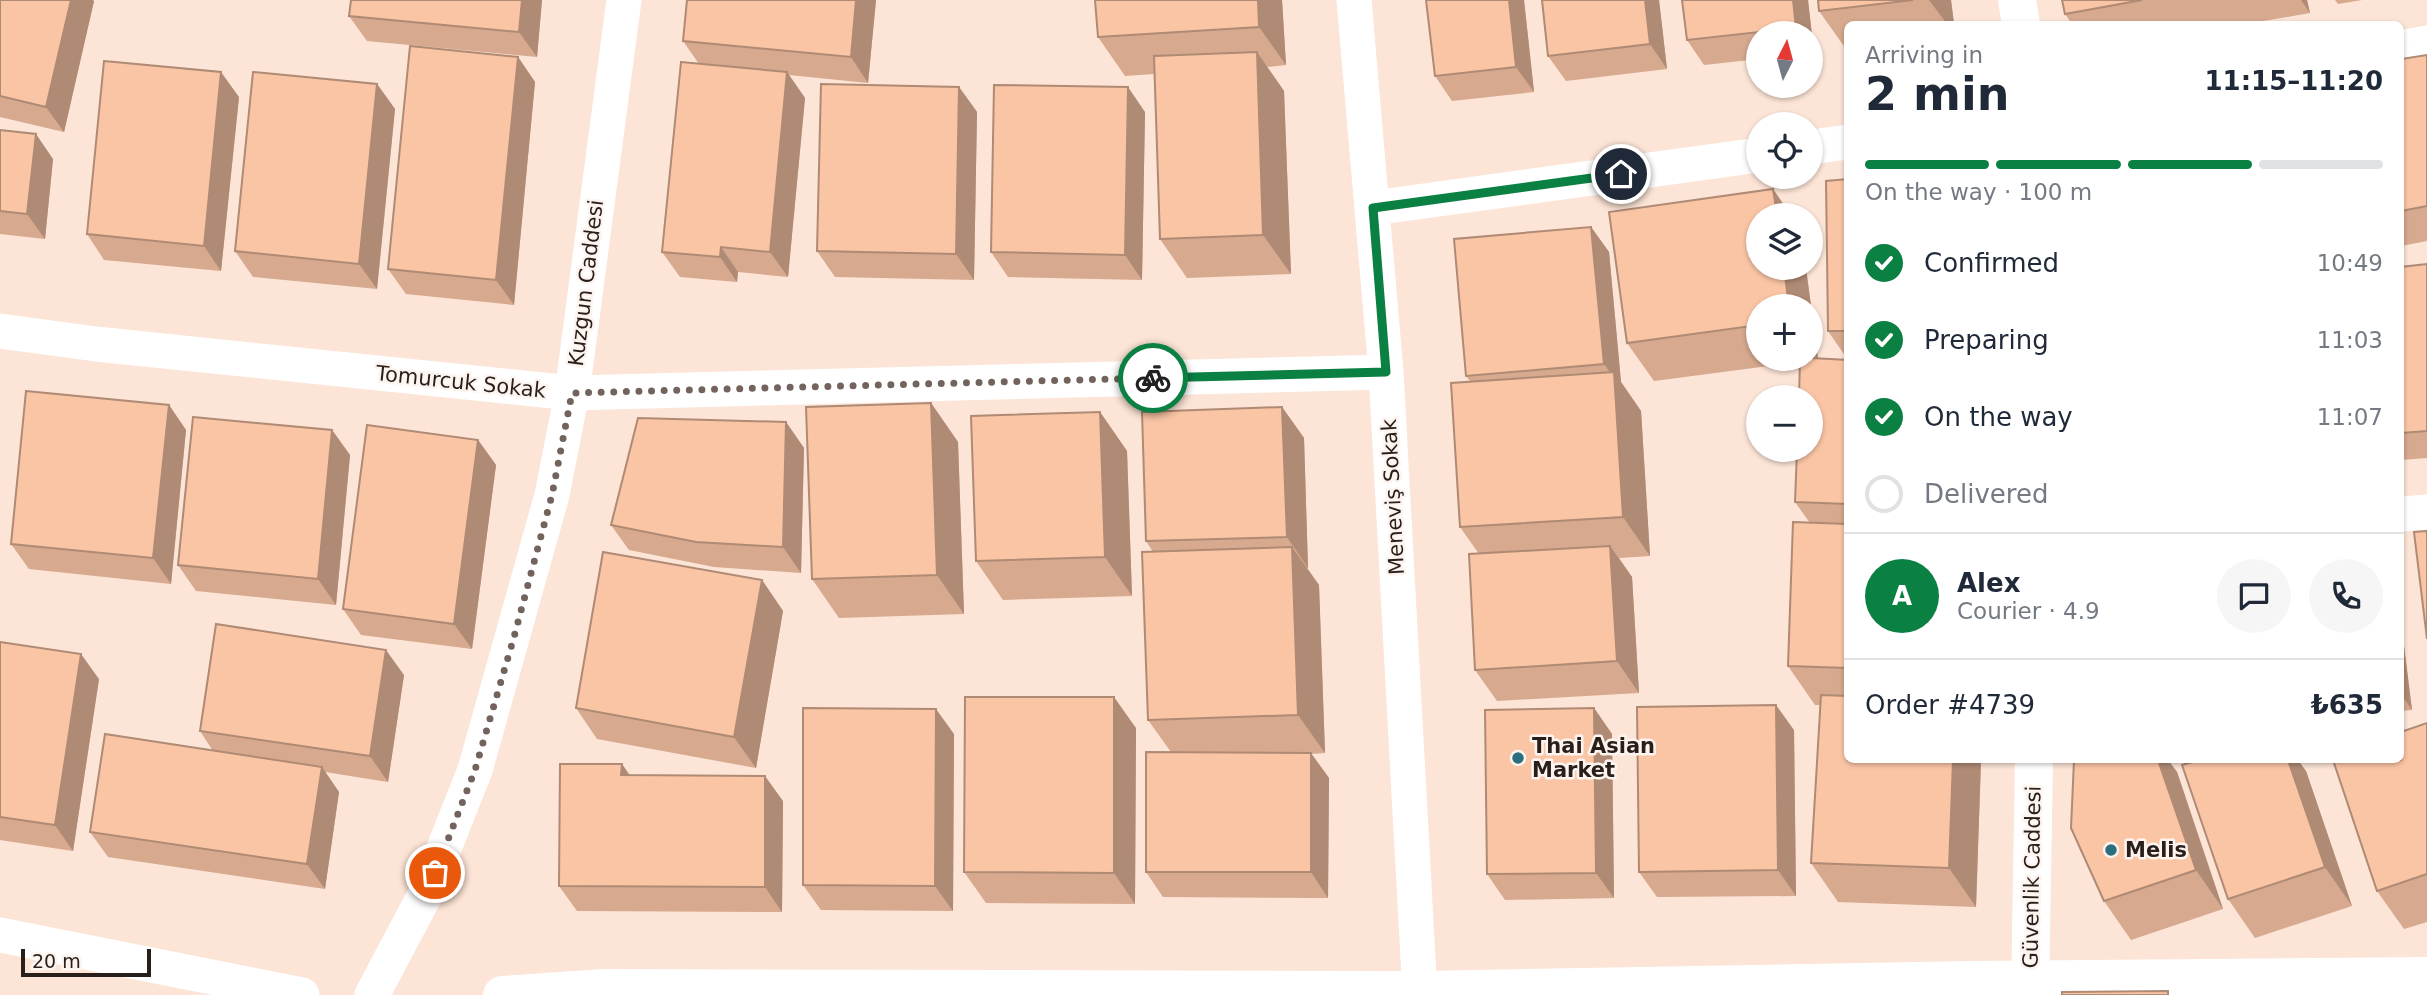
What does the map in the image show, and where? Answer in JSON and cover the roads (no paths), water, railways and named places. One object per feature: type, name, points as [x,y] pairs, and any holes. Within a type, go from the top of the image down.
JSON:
[{"type":"main road","points":[[2017,0],[2020,21]]},
{"type":"main road","name":"Güvenlik Caddesi","points":[[2030,988],[2034,763]]},
{"type":"main road","points":[[502,995],[604,988],[928,993],[1420,993],[2030,988],[2427,976]]},
{"type":"street","name":"Kuzgun Caddesi","points":[[372,995],[427,891],[475,770],[552,495],[572,393],[624,0]]},
{"type":"street","name":"Meneviş Sokak","points":[[1354,0],[1386,372],[1420,993]]},
{"type":"street","points":[[2404,47],[2427,43]]},
{"type":"street","points":[[1823,145],[1844,143]]},
{"type":"street","points":[[1373,208],[1746,157]]},
{"type":"street","name":"Tomurcuk Sokak","points":[[0,331],[96,344],[572,393],[1386,372]]},
{"type":"street","points":[[2404,514],[2427,512]]},
{"type":"street","points":[[0,934],[302,995]]},
{"type":"place","name":"Thai Asian Market","points":[[1518,758]]},
{"type":"place","name":"Melis","points":[[2111,850]]}]
